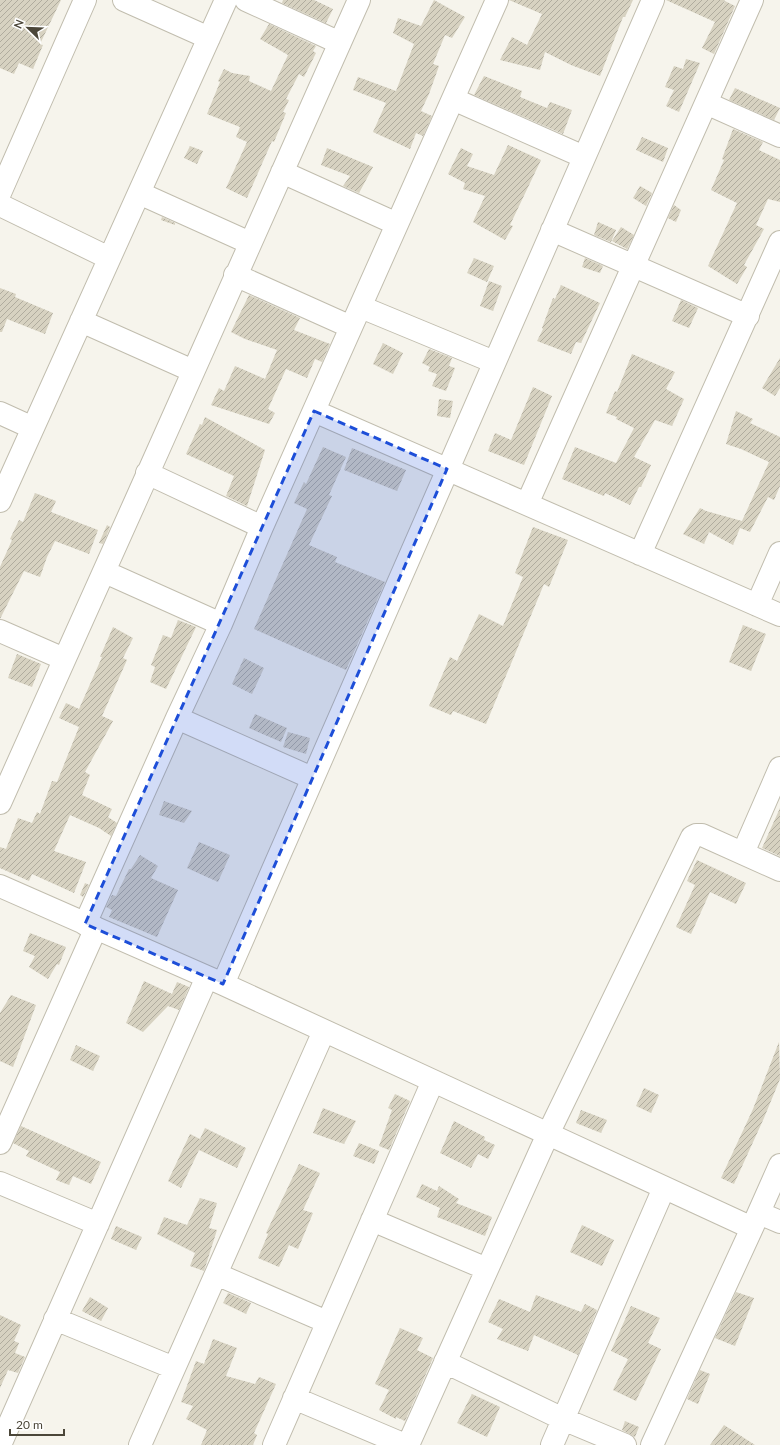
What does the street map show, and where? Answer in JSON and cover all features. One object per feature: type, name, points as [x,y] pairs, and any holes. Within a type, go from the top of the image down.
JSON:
[{"type":"street","points":[[0,193],[85,0]]},
{"type":"street","points":[[124,0],[209,38]]},
{"type":"street","points":[[0,501],[226,0]]},
{"type":"street","points":[[246,0],[340,43]]},
{"type":"street","points":[[0,802],[105,572],[147,473],[359,0]]},
{"type":"street","points":[[0,1143],[177,718],[221,624],[262,527],[497,0]]},
{"type":"street","points":[[0,1445],[98,1224],[312,778],[653,0]]},
{"type":"street","points":[[527,504],[752,0]]},
{"type":"street","points":[[453,99],[584,157]]},
{"type":"street","points":[[706,103],[780,136]]},
{"type":"street","points":[[282,172],[397,224]]},
{"type":"street","points":[[139,193],[250,243]]},
{"type":"street","points":[[0,204],[109,258]]},
{"type":"street","points":[[552,230],[748,316]]},
{"type":"street","points":[[640,554],[780,242]]},
{"type":"street","points":[[235,275],[351,327]]},
{"type":"street","points":[[360,307],[494,362]]},
{"type":"street","points":[[81,321],[193,371]]},
{"type":"street","points":[[314,411],[780,615]]},
{"type":"street","points":[[0,413],[33,428]]},
{"type":"street","points":[[147,473],[262,527]]},
{"type":"street","points":[[757,605],[780,554]]},
{"type":"street","points":[[105,572],[221,624]]},
{"type":"street","points":[[0,631],[64,659]]},
{"type":"street","points":[[177,718],[312,778]]},
{"type":"street","points":[[743,853],[780,768]]},
{"type":"street","points":[[294,1398],[406,1445],[548,1134],[692,837],[702,835],[780,870]]},
{"type":"street","points":[[0,886],[324,1030],[664,1188],[756,1221],[780,1222]]},
{"type":"street","points":[[140,1445],[324,1030]]},
{"type":"street","points":[[274,1445],[433,1081]]},
{"type":"street","points":[[652,1445],[756,1221],[780,1165]]},
{"type":"street","points":[[0,1183],[98,1224]]},
{"type":"street","points":[[552,1445],[664,1188]]},
{"type":"street","points":[[372,1220],[487,1269]]},
{"type":"street","points":[[216,1274],[327,1322]]},
{"type":"street","points":[[55,1319],[174,1368]]},
{"type":"street","points":[[445,1362],[563,1419],[625,1445]]},
{"type":"highlighted area","points":[[314,411],[447,469],[223,984],[85,924]]},
{"type":"building","points":[[0,0],[61,0],[40,44],[43,45],[33,69],[19,63],[14,74],[0,68]]},
{"type":"building","points":[[283,0],[314,0],[333,9],[326,23],[282,3]]},
{"type":"building","points":[[434,0],[465,17],[452,38],[445,35],[433,64],[439,66],[421,111],[432,116],[423,136],[416,133],[410,149],[373,132],[386,103],[353,90],[358,77],[396,91],[414,44],[393,33],[398,18],[421,26]]},
{"type":"building","points":[[509,0],[633,0],[625,17],[623,17],[600,76],[571,65],[545,52],[540,70],[500,60],[512,37],[527,45],[542,14]]},
{"type":"building","points":[[666,0],[725,0],[720,12],[725,1],[735,6],[714,54],[702,48],[715,22]]},
{"type":"building","points":[[269,24],[316,46],[313,51],[316,53],[304,77],[299,74],[286,99],[289,100],[283,112],[286,113],[247,198],[226,188],[247,142],[236,137],[240,127],[207,114],[220,82],[218,81],[224,69],[232,73],[250,76],[249,81],[271,91],[288,55],[260,39]]},
{"type":"building","points":[[686,59],[700,63],[679,112],[666,106],[674,90],[665,87],[674,66],[683,69]]},
{"type":"building","points":[[484,76],[522,91],[520,97],[547,108],[550,102],[572,110],[563,134],[474,95]]},
{"type":"building","points":[[735,88],[780,108],[774,120],[729,100]]},
{"type":"building","points":[[733,129],[763,142],[759,150],[780,160],[780,202],[768,199],[756,225],[764,229],[744,265],[747,267],[737,284],[708,266],[737,203],[711,190],[724,160],[722,159]]},
{"type":"building","points":[[642,137],[668,148],[663,162],[636,150]]},
{"type":"building","points":[[508,145],[541,160],[510,225],[513,226],[505,240],[473,222],[485,196],[463,189],[465,183],[448,174],[461,148],[473,154],[467,166],[494,175]]},
{"type":"building","points":[[190,146],[203,151],[197,164],[184,158]]},
{"type":"building","points":[[327,148],[373,167],[359,193],[343,186],[350,176],[321,165]]},
{"type":"building","points":[[640,186],[652,193],[646,206],[633,198]]},
{"type":"building","points":[[674,205],[681,210],[676,222],[668,218]]},
{"type":"building","points":[[162,217],[175,223],[175,225],[161,220]]},
{"type":"building","points":[[598,222],[616,230],[611,242],[594,235]]},
{"type":"building","points":[[621,227],[634,235],[627,249],[612,241]]},
{"type":"building","points":[[474,258],[494,266],[487,282],[467,273]]},
{"type":"building","points":[[585,258],[603,266],[600,273],[582,267]]},
{"type":"building","points":[[489,281],[502,286],[493,311],[480,306]]},
{"type":"building","points":[[561,285],[600,303],[581,343],[576,342],[571,354],[537,341],[543,329],[542,328],[553,298],[555,299]]},
{"type":"building","points":[[0,288],[16,294],[15,297],[53,313],[45,334],[7,319],[2,332],[0,332]]},
{"type":"building","points":[[249,295],[300,318],[294,330],[330,344],[322,362],[315,359],[307,378],[286,369],[268,409],[275,413],[269,424],[211,405],[219,388],[224,391],[235,366],[265,379],[277,350],[245,339],[231,332]]},
{"type":"building","points":[[681,300],[698,308],[689,328],[672,321]]},
{"type":"building","points":[[383,343],[403,353],[393,374],[373,364]]},
{"type":"building","points":[[429,349],[452,358],[449,366],[455,368],[446,391],[432,386],[437,374],[428,371],[430,367],[422,363]]},
{"type":"building","points":[[632,354],[675,372],[666,389],[684,399],[672,426],[655,420],[634,457],[651,465],[641,487],[639,487],[630,505],[605,493],[604,496],[562,479],[575,447],[616,463],[634,428],[616,419],[617,417],[606,413],[615,391],[617,392]]},
{"type":"building","points":[[780,358],[780,388],[775,396],[762,388]]},
{"type":"building","points":[[533,387],[552,396],[524,465],[488,451],[495,433],[511,440]]},
{"type":"building","points":[[439,399],[453,401],[450,418],[437,416]]},
{"type":"building","points":[[736,411],[753,419],[750,423],[780,437],[780,486],[774,500],[768,497],[750,532],[740,528],[733,545],[709,532],[704,544],[683,534],[700,508],[742,521],[769,462],[726,444]]},
{"type":"building","points":[[205,417],[265,450],[247,506],[226,496],[234,476],[186,454],[200,424],[202,425]]},
{"type":"building","points":[[323,447],[346,457],[329,495],[332,496],[309,545],[337,557],[335,562],[385,582],[346,670],[254,629],[307,509],[294,503],[304,482],[306,484]]},
{"type":"building","points":[[352,448],[406,470],[397,491],[344,470]]},
{"type":"building","points":[[35,493],[56,501],[51,512],[98,530],[89,554],[55,541],[47,557],[40,577],[24,571],[0,619],[0,567],[12,540],[10,539],[19,520],[23,522]]},
{"type":"building","points":[[107,525],[110,527],[103,544],[99,543]]},
{"type":"building","points":[[533,527],[568,540],[549,587],[544,584],[486,724],[453,711],[451,715],[429,706],[450,657],[457,661],[479,614],[503,626],[523,577],[515,573]]},
{"type":"building","points":[[178,620],[196,627],[166,689],[150,682],[155,667],[151,665],[163,635],[171,638]]},
{"type":"building","points":[[743,625],[766,634],[751,671],[729,662]]},
{"type":"building","points":[[113,627],[133,638],[123,658],[127,660],[102,716],[113,721],[85,772],[90,775],[82,795],[112,809],[108,817],[117,823],[111,836],[99,828],[70,815],[54,851],[86,862],[74,893],[32,874],[29,881],[0,868],[0,847],[6,849],[18,818],[32,823],[37,812],[40,814],[52,781],[57,782],[79,727],[59,718],[66,703],[79,709],[102,657],[100,657]]},
{"type":"building","points":[[17,654],[41,664],[32,687],[8,678]]},
{"type":"building","points":[[244,658],[264,668],[252,694],[232,684]]},
{"type":"building","points":[[255,714],[287,728],[281,742],[249,728]]},
{"type":"building","points":[[288,732],[310,738],[306,754],[283,747]]},
{"type":"building","points":[[164,801],[192,811],[184,823],[159,815]]},
{"type":"building","points":[[780,808],[780,856],[762,848]]},
{"type":"building","points":[[199,842],[230,855],[218,882],[187,868]]},
{"type":"building","points":[[140,855],[158,866],[151,878],[178,890],[157,937],[109,917],[112,910],[106,907],[112,895],[116,896],[129,869],[131,869]]},
{"type":"building","points":[[697,860],[746,883],[736,904],[710,892],[691,934],[676,927],[695,885],[687,881]]},
{"type":"building","points":[[85,883],[89,885],[83,897],[80,895]]},
{"type":"building","points":[[30,933],[66,947],[59,965],[57,964],[48,979],[29,967],[35,956],[23,951]]},
{"type":"building","points":[[144,981],[172,994],[177,982],[189,987],[179,1010],[168,1006],[143,1032],[126,1023]]},
{"type":"building","points":[[11,995],[36,1005],[13,1067],[0,1061],[0,1013]]},
{"type":"building","points":[[779,1042],[780,1079],[734,1184],[721,1178],[753,1109]]},
{"type":"building","points":[[76,1045],[100,1056],[93,1071],[70,1060]]},
{"type":"building","points":[[644,1088],[659,1095],[651,1113],[636,1106]]},
{"type":"building","points":[[395,1094],[410,1101],[389,1150],[379,1146],[392,1110],[388,1108]]},
{"type":"building","points":[[323,1108],[356,1121],[344,1144],[313,1133]]},
{"type":"building","points":[[581,1110],[607,1120],[601,1133],[576,1123]]},
{"type":"building","points":[[454,1121],[485,1137],[484,1140],[495,1145],[488,1159],[478,1154],[471,1168],[440,1153]]},
{"type":"building","points":[[21,1126],[101,1162],[91,1184],[73,1176],[69,1185],[56,1180],[60,1172],[26,1156],[29,1151],[13,1143]]},
{"type":"building","points":[[205,1128],[246,1148],[237,1168],[199,1150],[181,1188],[168,1181],[190,1134],[200,1139]]},
{"type":"building","points":[[359,1143],[379,1151],[374,1164],[353,1156]]},
{"type":"building","points":[[299,1164],[320,1173],[303,1210],[313,1213],[298,1249],[289,1245],[279,1267],[258,1258],[268,1234],[266,1233]]},
{"type":"building","points":[[422,1184],[437,1191],[439,1186],[459,1199],[456,1203],[492,1217],[485,1236],[437,1217],[440,1208],[416,1197]]},
{"type":"building","points":[[200,1198],[217,1203],[209,1228],[217,1230],[204,1271],[190,1266],[195,1253],[157,1234],[164,1217],[187,1225]]},
{"type":"building","points":[[582,1225],[614,1240],[602,1266],[570,1252]]},
{"type":"building","points":[[116,1226],[142,1237],[136,1250],[111,1239]]},
{"type":"building","points":[[736,1292],[754,1298],[735,1346],[715,1338]]},
{"type":"building","points":[[228,1293],[251,1303],[246,1314],[223,1303]]},
{"type":"building","points":[[536,1295],[581,1312],[585,1304],[597,1310],[578,1355],[534,1335],[528,1351],[497,1339],[503,1329],[488,1322],[499,1299],[530,1312]]},
{"type":"building","points":[[90,1297],[108,1308],[101,1321],[82,1311]]},
{"type":"building","points":[[631,1306],[660,1318],[648,1343],[661,1349],[636,1401],[613,1390],[628,1359],[611,1351]]},
{"type":"building","points":[[0,1315],[21,1325],[14,1341],[19,1343],[15,1353],[25,1357],[18,1373],[8,1370],[0,1388]]},
{"type":"building","points":[[400,1328],[423,1338],[417,1350],[433,1358],[405,1421],[396,1417],[396,1419],[379,1410],[389,1390],[375,1384]]},
{"type":"building","points":[[213,1339],[237,1348],[226,1376],[255,1384],[259,1377],[276,1384],[254,1433],[257,1435],[253,1445],[201,1445],[207,1430],[186,1419],[193,1406],[181,1402],[196,1361],[204,1364]]},
{"type":"building","points":[[700,1370],[710,1374],[698,1404],[687,1399]]},
{"type":"building","points":[[472,1394],[500,1407],[487,1437],[457,1423]]},
{"type":"building","points":[[625,1421],[639,1427],[635,1437],[622,1430]]},
{"type":"building","points":[[724,1425],[755,1445],[710,1445]]}]
